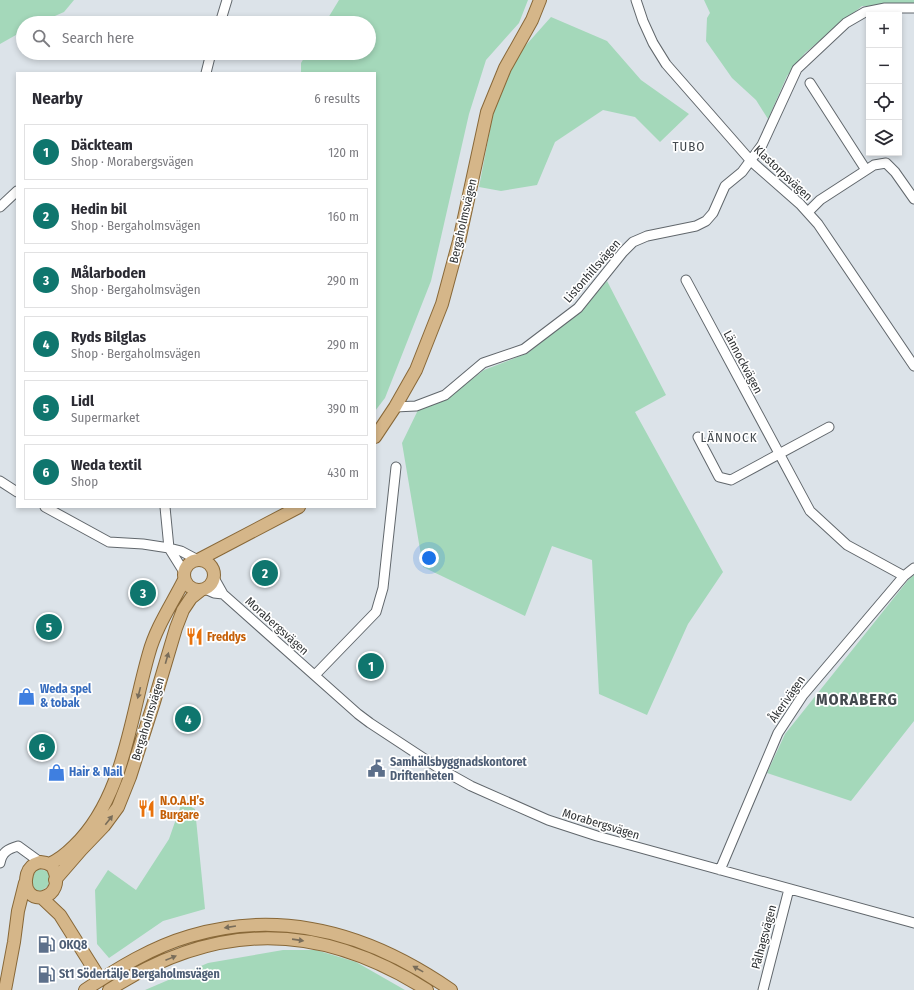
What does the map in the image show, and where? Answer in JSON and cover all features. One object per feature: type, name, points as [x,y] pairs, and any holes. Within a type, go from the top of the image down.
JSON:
[{"type":"main road","name":"Bergaholmsvägen","points":[[376,436],[395,407],[416,370],[442,304],[459,241],[487,112],[505,68],[532,20],[540,0]]},
{"type":"main road","points":[[244,537],[217,560],[214,575],[209,587],[203,590],[197,590],[189,586],[184,576],[189,562],[244,537],[297,508]]},
{"type":"main road","points":[[198,559],[209,564],[214,575]]},
{"type":"main road","name":"Bergaholmsvägen","points":[[44,863],[59,859],[80,841],[92,825],[105,803],[122,758],[149,652],[161,623],[184,576]]},
{"type":"main road","name":"Bergaholmsvägen","points":[[17,920],[24,906],[46,891],[80,850],[104,826],[118,807],[130,777],[176,628],[183,610],[191,598],[203,590]]},
{"type":"main road","points":[[46,891],[28,890],[25,883],[28,869],[33,864],[44,863],[53,868],[46,891],[97,974]]},
{"type":"main road","name":"Bergaholmsvägen","points":[[9,968],[20,902],[25,883]]},
{"type":"main road","points":[[85,990],[153,950],[189,936],[231,927],[269,924],[311,928],[359,941],[402,960],[424,972],[451,990]]},
{"type":"main road","points":[[109,990],[152,966],[183,953],[219,943],[256,938],[307,941],[353,953],[400,975],[427,990]]},
{"type":"main road","points":[[1,990],[9,968]]},
{"type":"main road","points":[[5,990],[9,968]]},
{"type":"street","points":[[222,16],[227,0]]},
{"type":"street","name":"Klastorpsvägen","points":[[636,0],[643,21],[653,43],[666,64],[751,161],[808,212],[818,224],[914,366]]},
{"type":"street","name":"Listonhillsvägen","points":[[395,407],[416,406],[445,394],[483,363],[524,349],[578,308],[623,252],[633,242],[662,232],[696,226],[706,221],[713,213],[725,186],[742,172],[762,145],[797,69],[846,23],[865,12],[885,8],[914,8]]},
{"type":"street","points":[[206,72],[209,60]]},
{"type":"street","points":[[810,83],[866,170]]},
{"type":"street","points":[[808,212],[820,200],[866,170],[874,165],[886,163],[895,172],[914,199]]},
{"type":"street","points":[[0,207],[15,197]]},
{"type":"street","name":"Lännockvägen","points":[[686,280],[810,511],[847,545],[904,576]]},
{"type":"street","points":[[698,437],[719,477],[732,480],[829,427]]},
{"type":"street","points":[[315,675],[376,612],[383,588],[396,467]]},
{"type":"street","points":[[0,481],[16,491]]},
{"type":"street","points":[[47,508],[110,542],[143,544],[169,548],[181,551],[198,559]]},
{"type":"street","points":[[165,508],[169,548],[184,576]]},
{"type":"street","name":"Åkerivägen","points":[[720,870],[778,732],[803,695],[904,576],[914,568]]},
{"type":"street","name":"Morabergsvägen","points":[[214,575],[223,594],[358,714],[437,767],[471,786],[565,826],[603,838],[914,923]]},
{"type":"street","name":"Morabergsvägen","points":[[203,590],[223,594]]},
{"type":"street","points":[[0,863],[4,853],[8,849],[18,846],[44,863]]},
{"type":"street","points":[[23,849],[28,869]]},
{"type":"street","name":"Pålhagsvägen","points":[[763,990],[789,889]]},
{"type":"green space","points":[[0,0],[74,0],[64,12],[55,16],[16,16],[16,35],[0,44]]},
{"type":"green space","points":[[339,0],[528,0],[519,23],[486,60],[469,114],[431,281],[385,398],[376,410],[376,72],[301,72],[301,63],[303,60],[376,60],[376,16],[329,16]]},
{"type":"green space","points":[[704,0],[914,0],[914,6],[862,6],[805,53],[787,76],[768,119],[756,100],[732,78],[706,41],[707,18],[710,13]]},
{"type":"green space","points":[[551,17],[607,41],[641,80],[689,114],[660,142],[635,117],[603,110],[555,142],[537,185],[501,191],[479,187],[493,114],[518,54]]},
{"type":"green space","points":[[607,281],[666,395],[635,412],[723,572],[688,624],[647,715],[599,694],[592,560],[552,546],[525,616],[423,567],[402,443],[418,410],[450,396],[484,370],[528,353],[582,309]]},
{"type":"green space","points":[[914,575],[914,721],[851,801],[767,773],[785,734],[909,579]]},
{"type":"green space","points":[[182,802],[195,809],[205,909],[163,921],[109,958],[97,944],[95,890],[108,870],[136,890],[169,839]]},
{"type":"green space","points":[[39,869],[47,871],[50,878],[48,886],[41,891],[35,890],[31,882],[35,872]]},
{"type":"green space","points":[[283,950],[316,950],[356,962],[405,990],[145,990],[208,963]]},
{"type":"place","name":"Hedin bil","points":[[265,573]]},
{"type":"place","name":"Målarboden","points":[[143,593]]},
{"type":"place","name":"Lidl","points":[[49,627]]},
{"type":"place","name":"Freddys","points":[[194,637]]},
{"type":"place","name":"Däckteam","points":[[371,666]]},
{"type":"place","name":"Weda spel & tobak","points":[[27,696]]},
{"type":"place","name":"Ryds Bilglas","points":[[188,719]]},
{"type":"place","name":"Weda textil","points":[[42,747]]},
{"type":"place","name":"Samhällsbyggnadskontoret Driftenheten","points":[[377,769]]},
{"type":"place","name":"Hair & Nail","points":[[56,772]]},
{"type":"place","name":"N.O.A.H’s Burgare","points":[[147,808]]},
{"type":"place","name":"OKQ8","points":[[46,945]]},
{"type":"place","name":"St1 Södertälje Bergaholmsvägen","points":[[46,974]]},
{"type":"district","name":"TUBO","points":[[689,146]]},
{"type":"district","name":"LÄNNOCK","points":[[729,437]]},
{"type":"district","name":"MORABERG","points":[[857,699]]}]
